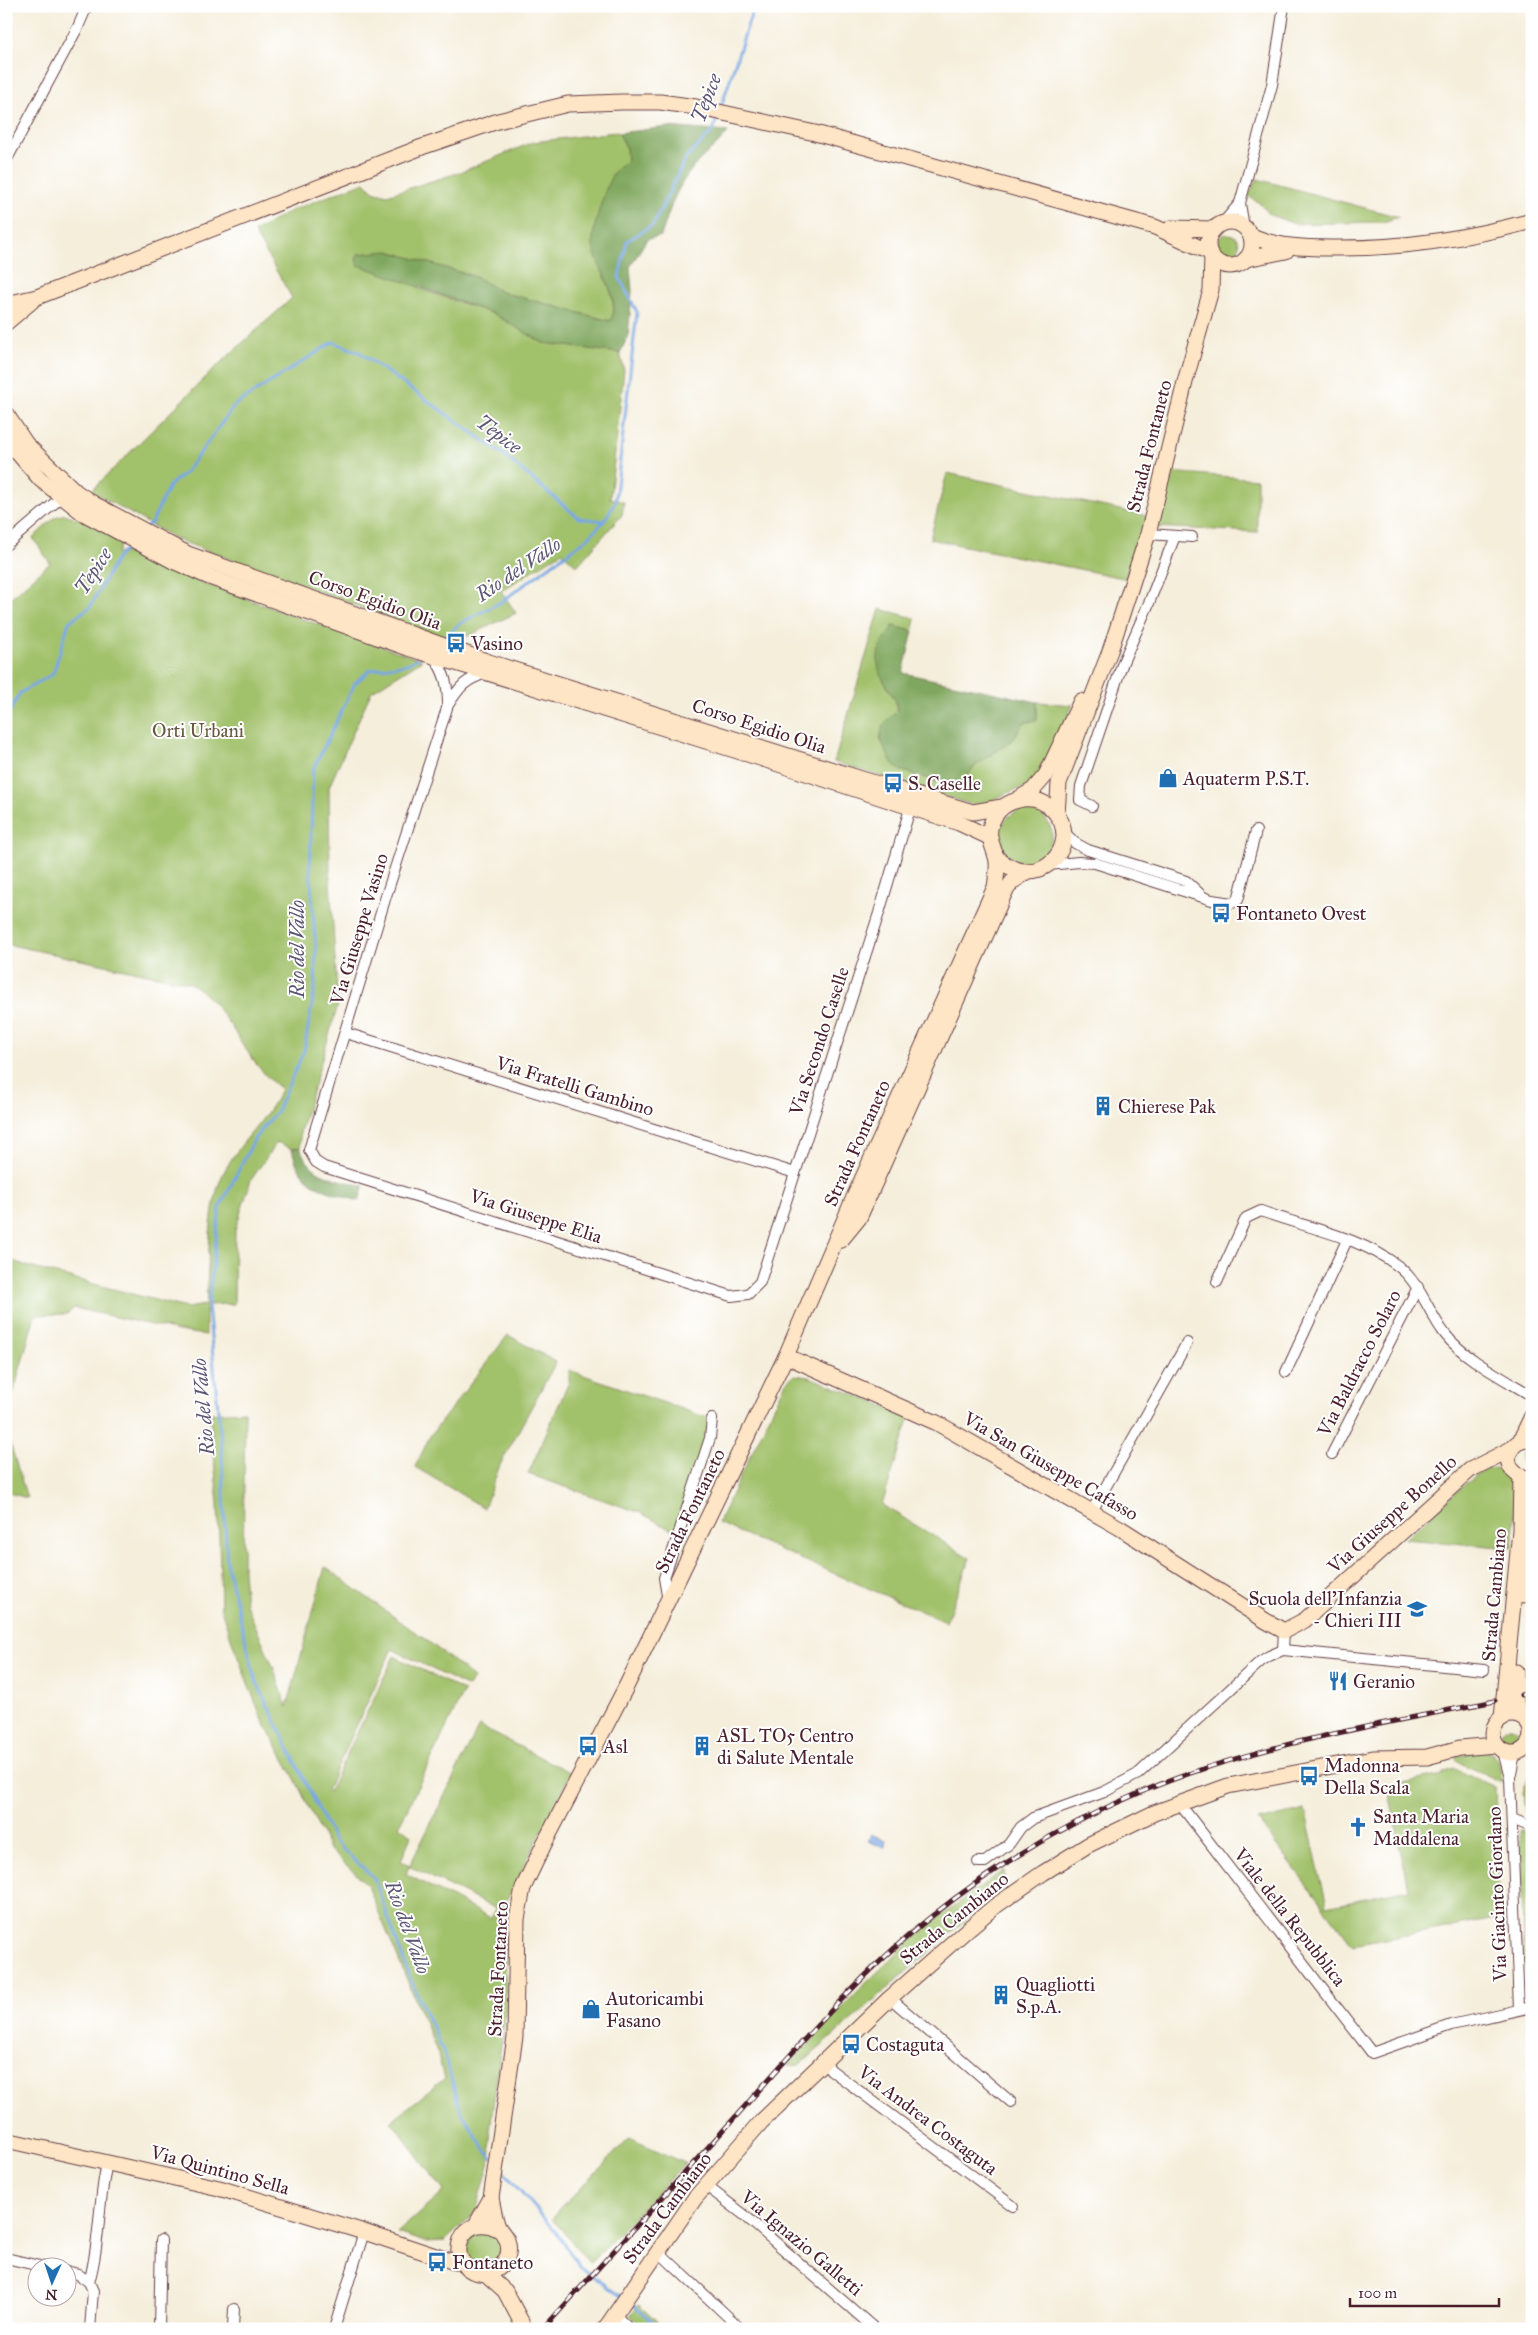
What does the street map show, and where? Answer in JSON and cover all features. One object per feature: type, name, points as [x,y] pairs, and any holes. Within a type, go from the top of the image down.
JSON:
[{"type":"street","points":[[6,161],[78,27],[87,6]]},
{"type":"street","points":[[1210,254],[1208,240],[1240,202],[1272,85],[1284,6]]},
{"type":"street","points":[[6,304],[37,297],[422,147],[498,121],[568,104],[660,102],[743,116],[815,133],[1155,227],[1191,230],[1234,223],[1272,244],[1312,248],[1381,248],[1444,242],[1532,221]]},
{"type":"street","points":[[1240,202],[1251,247],[1246,259]]},
{"type":"street","points":[[1155,227],[1210,254],[1221,264],[1232,266],[1246,259],[1267,253],[1312,248]]},
{"type":"street","name":"Strada Fontaneto","points":[[1123,612],[1148,534],[1186,378],[1211,290],[1210,254]]},
{"type":"street","name":"Strada Fontaneto","points":[[1211,290],[1232,266]]},
{"type":"street","points":[[6,322],[37,297]]},
{"type":"street","name":"Corso Egidio Olia","points":[[6,414],[26,444],[84,512],[129,530],[209,577],[408,648],[760,758],[912,801],[973,812],[1002,807]]},
{"type":"street","name":"Corso Egidio Olia","points":[[6,439],[40,479],[67,492]]},
{"type":"street","points":[[6,545],[67,492]]},
{"type":"street","points":[[1148,534],[1192,537]]},
{"type":"street","points":[[1092,806],[1080,800],[1081,786],[1123,662],[1149,603],[1175,536]]},
{"type":"street","name":"Corso Egidio Olia","points":[[147,540],[448,648],[865,780],[989,837]]},
{"type":"street","points":[[989,837],[995,816],[1002,807],[1034,790],[1046,775],[1104,647],[1123,612]]},
{"type":"street","points":[[1057,815],[1059,783],[1123,612]]},
{"type":"street","name":"Via Giuseppe Vasino","points":[[434,656],[444,671],[448,686],[448,705]]},
{"type":"street","name":"Via Giuseppe Vasino","points":[[316,1162],[309,1150],[386,896],[448,705],[460,687],[470,678],[486,673]]},
{"type":"street","points":[[1017,800],[1028,798],[1049,806],[1057,815],[1063,831],[1075,843],[1088,850],[1186,882],[1202,896]]},
{"type":"street","name":"Via Secondo Caselle","points":[[748,1294],[760,1282],[879,913],[912,801]]},
{"type":"street","points":[[1048,865],[1060,850],[1063,831]]},
{"type":"street","points":[[831,1250],[858,1218],[1005,892],[1012,882],[1027,872],[1048,865],[1079,862],[1093,863],[1225,903],[1232,903],[1238,900],[1256,831]]},
{"type":"street","name":"Strada Fontaneto","points":[[498,2229],[491,2198],[515,2037],[517,1920],[523,1888],[668,1602],[786,1356],[831,1250],[995,887],[996,857],[991,848],[989,837]]},
{"type":"street","points":[[996,857],[1005,865],[1015,870],[1027,872]]},
{"type":"street","name":"Via Fratelli Gambino","points":[[346,1033],[795,1173]]},
{"type":"street","name":"Via Giuseppe Elia","points":[[316,1162],[324,1167],[726,1294],[748,1294]]},
{"type":"street","points":[[1217,1282],[1246,1218],[1261,1211],[1347,1240],[1372,1250],[1398,1267],[1418,1287],[1445,1335],[1464,1352],[1532,1396]]},
{"type":"street","points":[[1286,1372],[1347,1240]]},
{"type":"street","name":"Via Baldracco Solaro","points":[[1332,1454],[1418,1287]]},
{"type":"street","points":[[1092,1511],[1187,1343]]},
{"type":"street","name":"Via San Giuseppe Cafasso","points":[[786,1356],[937,1423],[1092,1511],[1284,1631]]},
{"type":"street","points":[[1521,1443],[1532,1416]]},
{"type":"street","points":[[668,1602],[664,1578],[710,1438],[712,1419]]},
{"type":"street","name":"Via Giuseppe Bonello","points":[[1284,1631],[1305,1620],[1470,1470],[1521,1443]]},
{"type":"street","name":"Strada Cambiano","points":[[1502,1718],[1520,1530],[1521,1474],[1508,1458],[1521,1443]]},
{"type":"street","name":"Via Giuseppe Bonello","points":[[1487,1460],[1521,1474]]},
{"type":"street","name":"Strada Cambiano","points":[[1526,1720],[1516,1703],[1515,1688],[1528,1580],[1532,1520]]},
{"type":"street","points":[[1283,1650],[1284,1631]]},
{"type":"street","points":[[978,1862],[985,1862],[1009,1844],[1021,1828],[1033,1818],[1104,1792],[1138,1774],[1261,1661],[1283,1650],[1484,1670]]},
{"type":"street","points":[[1509,1715],[1526,1720],[1531,1738],[1525,1748],[1502,1745],[1502,1718],[1509,1715]]},
{"type":"street","name":"Strada Cambiano","points":[[605,2329],[705,2185],[762,2121],[890,1998],[994,1907],[1043,1873],[1088,1845],[1179,1803],[1228,1786],[1373,1758],[1428,1757],[1460,1748],[1502,1745]]},
{"type":"street","name":"Via Giacinto Giordano","points":[[1502,1745],[1510,1778],[1519,2009]]},
{"type":"street","name":"Viale della Repubblica","points":[[1179,1803],[1372,2053],[1451,2025],[1519,2009]]},
{"type":"street","points":[[1512,1819],[1532,1827]]},
{"type":"street","points":[[890,1998],[1011,2102]]},
{"type":"street","points":[[1519,2009],[1532,2007]]},
{"type":"street","name":"Via Andrea Costaguta","points":[[824,2061],[831,2070],[1013,2206]]},
{"type":"street","name":"Via Quintino Sella","points":[[6,2140],[220,2188],[454,2262],[462,2262]]},
{"type":"street","points":[[89,2282],[94,2270],[96,2227],[106,2163]]},
{"type":"street","name":"Via Ignazio Galletti","points":[[705,2185],[743,2214],[875,2329]]},
{"type":"street","name":"Strada Fontaneto","points":[[476,2225],[491,2198]]},
{"type":"street","points":[[486,2274],[500,2268],[508,2248],[504,2234],[498,2229],[491,2225],[476,2225],[469,2229],[461,2238],[459,2255],[462,2262],[473,2271],[486,2274],[501,2286],[512,2302],[525,2329]]},
{"type":"street","points":[[334,2329],[364,2232]]},
{"type":"street","name":"Via Quintino Sella","points":[[421,2250],[446,2249],[461,2238]]},
{"type":"street","points":[[158,2329],[161,2240]]},
{"type":"street","points":[[658,2251],[742,2329]]},
{"type":"street","points":[[6,2258],[28,2263]]},
{"type":"street","points":[[504,2262],[512,2302]]},
{"type":"street","points":[[78,2274],[89,2282],[92,2291],[90,2329]]},
{"type":"street","points":[[233,2329],[234,2309]]},
{"type":"street","points":[[616,2313],[629,2329]]},
{"type":"green space","points":[[667,127],[728,132],[697,163],[684,180],[675,197],[661,236],[647,239],[630,267],[632,291],[628,336],[620,353],[543,343],[494,314],[358,265],[356,259],[358,254],[388,251],[476,277],[501,292],[610,321],[614,302],[608,282],[598,263],[593,238],[608,184],[615,171],[627,161],[626,147],[619,133]]},
{"type":"green space","points":[[619,133],[626,147],[627,161],[593,244],[612,296],[614,314],[610,321],[501,292],[476,277],[388,251],[420,289],[494,314],[543,343],[620,353],[624,370],[610,498],[624,502],[622,515],[577,566],[562,552],[501,591],[516,613],[456,642],[178,540],[91,491],[217,366],[292,298],[254,232],[290,211],[365,182],[373,191],[387,195],[461,172],[533,142]]},
{"type":"green space","points":[[1257,179],[1399,217],[1383,222],[1295,224],[1270,215],[1261,204],[1248,196]]},
{"type":"green space","points":[[1228,234],[1236,237],[1239,245],[1236,253],[1228,256],[1220,253],[1217,245],[1220,237]]},
{"type":"green space","points":[[1169,472],[1257,479],[1257,532],[1154,527]]},
{"type":"green space","points":[[947,473],[1148,516],[1128,579],[930,539]]},
{"type":"green space","name":"Orti Urbani","points":[[65,514],[92,524],[121,543],[117,553],[132,553],[134,551],[168,570],[422,660],[371,692],[329,787],[330,880],[338,1005],[300,1133],[300,1147],[292,1149],[277,1142],[251,1180],[235,1230],[234,1304],[206,1305],[210,1236],[215,1200],[219,1184],[231,1159],[269,1110],[281,1089],[256,1064],[216,1006],[204,993],[190,983],[6,944],[6,602],[50,563],[33,538],[55,517]]},
{"type":"green space","points":[[880,609],[915,618],[913,631],[893,626],[897,711],[883,725],[900,770],[957,787],[977,764],[1013,740],[1023,723],[1037,720],[1037,702],[1073,705],[1043,768],[1028,788],[1015,790],[977,806],[834,762]]},
{"type":"green space","points":[[893,626],[913,631],[903,673],[1037,702],[1037,720],[1023,723],[1013,740],[977,764],[957,787],[900,770],[892,763],[880,739],[883,725],[897,711],[895,700],[883,680],[878,664],[880,650]]},
{"type":"green space","points":[[1026,810],[1036,812],[1044,818],[1050,826],[1052,836],[1050,846],[1044,854],[1036,860],[1026,862],[1016,860],[1008,854],[1002,846],[1000,836],[1002,826],[1008,818],[1016,812]]},
{"type":"green space","points":[[300,1147],[304,1157],[317,1171],[364,1186],[359,1201],[325,1190],[308,1180],[301,1172],[292,1149]]},
{"type":"green space","points":[[6,1258],[29,1267],[186,1308],[206,1305],[206,1335],[183,1332],[74,1308],[67,1314],[35,1315],[6,1420]]},
{"type":"green space","points":[[508,1335],[556,1362],[500,1465],[484,1508],[415,1467],[430,1436]]},
{"type":"green space","points":[[569,1370],[708,1418],[709,1428],[677,1533],[641,1513],[528,1474],[569,1382]]},
{"type":"green space","points":[[794,1375],[809,1377],[910,1416],[882,1505],[970,1558],[946,1622],[718,1523],[786,1382]]},
{"type":"green space","points":[[245,1411],[243,1572],[246,1604],[273,1666],[287,1707],[325,1567],[433,1645],[474,1678],[468,1687],[392,1649],[327,1790],[329,1792],[394,1656],[464,1691],[399,1826],[411,1835],[401,1861],[410,1865],[479,1726],[571,1773],[501,1912],[505,1921],[506,2007],[490,2130],[491,2158],[476,2212],[445,2241],[425,2242],[397,2233],[444,2191],[391,2121],[444,2079],[438,2054],[367,1884],[329,1849],[296,1781],[261,1717],[234,1647],[221,1609],[218,1504],[210,1413]],"holes":[[[409,1866],[496,1909],[491,1918],[406,1874]]]},
{"type":"green space","points":[[6,1437],[10,1443],[27,1498],[6,1492]]},
{"type":"green space","points":[[1532,1448],[1532,1468],[1522,1463],[1521,1457],[1523,1451]]},
{"type":"green space","points":[[1495,1468],[1515,1480],[1517,1492],[1512,1548],[1405,1539],[1475,1475],[1487,1469]]},
{"type":"green space","points":[[1506,1726],[1514,1726],[1519,1731],[1517,1742],[1506,1744],[1501,1739],[1501,1731]]},
{"type":"green space","points":[[1483,1750],[1493,1754],[1496,1758],[1501,1771],[1502,1782],[1456,1761],[1456,1757]]},
{"type":"green space","points":[[1455,1769],[1495,1787],[1500,1918],[1353,1945],[1258,1821],[1305,1810],[1327,1906],[1408,1889],[1388,1786],[1443,1775],[1443,1772]]},
{"type":"green space","points":[[1532,1769],[1532,1816],[1525,1813],[1523,1792]]},
{"type":"green space","points":[[1520,1830],[1532,1835],[1532,1946],[1524,1968]]},
{"type":"green space","points":[[1004,1870],[1005,1877],[995,1894],[800,2065],[787,2066],[858,1991],[920,1931]]},
{"type":"green space","points":[[629,2138],[685,2163],[590,2264],[552,2218]]},
{"type":"green space","points":[[484,2232],[491,2233],[496,2237],[500,2242],[500,2256],[496,2261],[491,2265],[484,2266],[477,2265],[472,2261],[468,2256],[467,2249],[468,2242],[472,2237],[477,2233]]},
{"type":"green space","points":[[639,2305],[664,2329],[644,2329],[630,2315]]},
{"type":"water","points":[[871,1834],[887,1841],[884,1848],[868,1841]]},
{"type":"waterway","name":"Tepice","points":[[721,107],[754,6]]},
{"type":"waterway","name":"Tepice","points":[[147,527],[152,522],[169,486],[186,472],[235,405],[333,342],[359,352],[501,453],[579,518],[604,521],[615,503],[637,312],[619,277],[627,241],[653,225],[686,158],[713,131],[718,115]]},
{"type":"waterway","name":"Rio del Vallo","points":[[443,640],[459,624],[501,602],[588,538],[604,521]]},
{"type":"waterway","name":"Tepice","points":[[6,718],[20,693],[53,674],[69,622],[90,607],[117,558],[131,544]]},
{"type":"waterway","name":"Rio del Vallo","points":[[420,657],[407,664],[370,670],[355,683],[313,770],[310,869],[316,949],[315,987],[304,1051],[277,1111],[255,1138],[220,1207],[208,1305],[222,1451],[227,1566],[256,1681],[334,1841],[374,1878],[410,1978],[443,2051],[461,2111],[483,2147],[493,2158]]},
{"type":"waterway","name":"Rio del Vallo","points":[[501,2169],[553,2228],[581,2268],[621,2296]]},
{"type":"waterway","name":"Rio del Vallo","points":[[629,2301],[660,2329]]},
{"type":"railway","points":[[1521,1695],[1532,1693]]},
{"type":"railway","points":[[543,2329],[852,1989],[904,1939],[982,1879],[1034,1846],[1089,1816],[1117,1802],[1188,1774],[1231,1760],[1318,1737],[1495,1701]]},
{"type":"place","name":"Vasino","points":[[456,643]]},
{"type":"place","name":"Aquaterm P.S.T.","points":[[1168,778]]},
{"type":"place","name":"S. Caselle","points":[[893,783]]},
{"type":"place","name":"Fontaneto Ovest","points":[[1221,913]]},
{"type":"place","name":"Chierese Pak","points":[[1103,1106]]},
{"type":"place","name":"Scuola dell'Infanzia - Chieri III","points":[[1417,1609]]},
{"type":"place","name":"Geranio","points":[[1338,1681]]},
{"type":"place","name":"Asl","points":[[588,1746]]},
{"type":"place","name":"ASL TO5 Centro di Salute Mentale","points":[[702,1746]]},
{"type":"place","name":"Madonna Della Scala","points":[[1309,1776]]},
{"type":"place","name":"Santa Maria Maddalena","points":[[1358,1827]]},
{"type":"place","name":"Quagliotti S.p.A.","points":[[1001,1995]]},
{"type":"place","name":"Autoricambi Fasano","points":[[591,2009]]},
{"type":"place","name":"Costaguta","points":[[851,2044]]},
{"type":"place","name":"Fontaneto","points":[[437,2262]]}]
